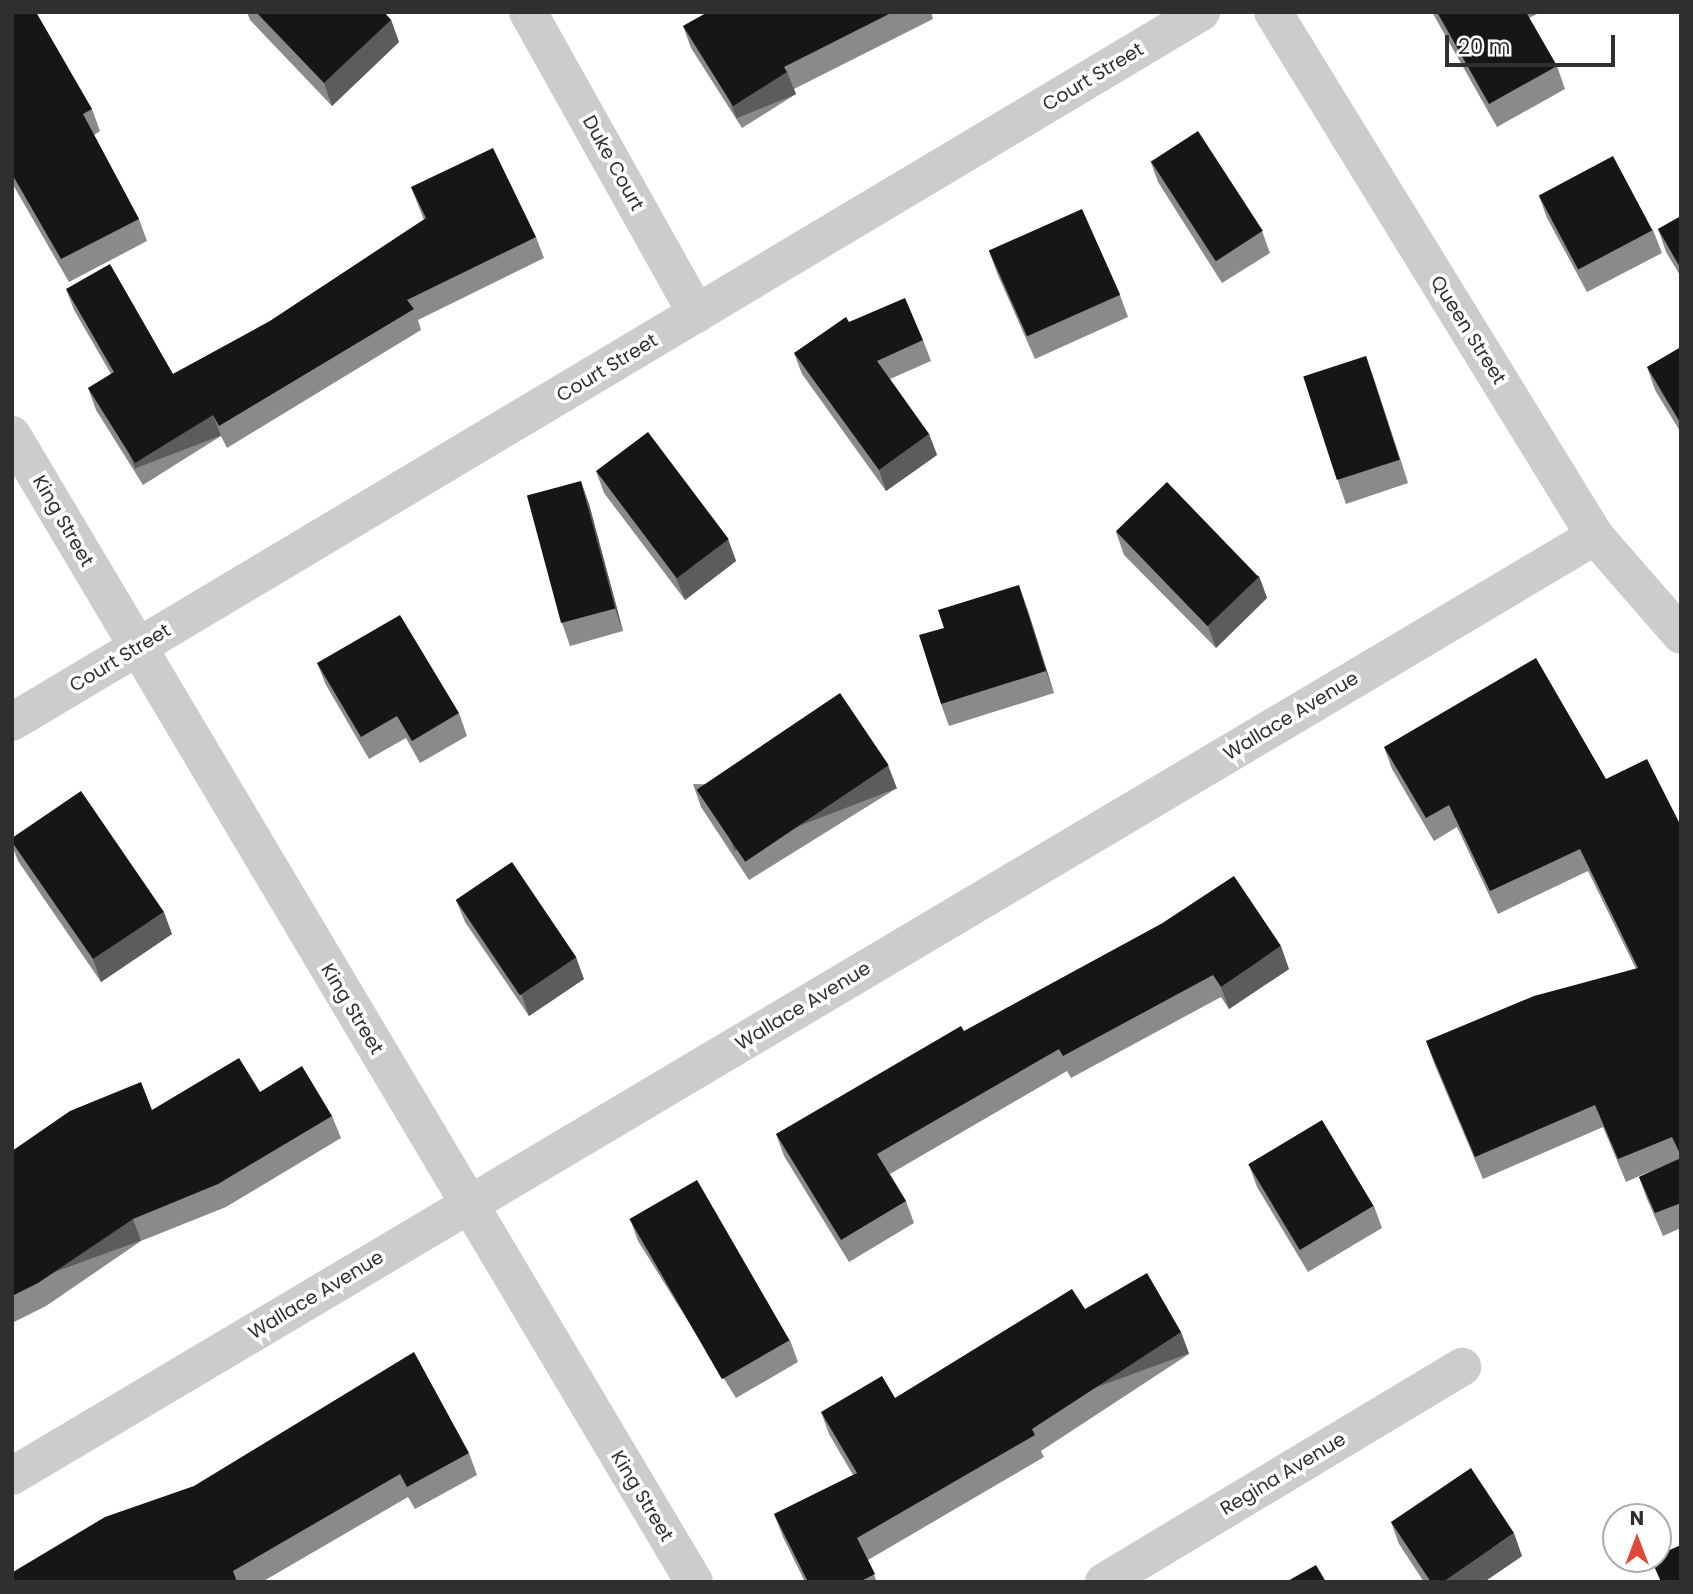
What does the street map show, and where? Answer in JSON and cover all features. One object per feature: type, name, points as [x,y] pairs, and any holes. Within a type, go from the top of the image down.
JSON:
[{"type":"street","name":"Duke Court","points":[[528,12],[697,314]]},
{"type":"street","name":"Court Street","points":[[12,722],[1201,12]]},
{"type":"street","name":"Queen Street","points":[[1273,12],[1595,536],[1681,635]]},
{"type":"street","name":"King Street","points":[[12,435],[694,1582]]},
{"type":"street","name":"Wallace Avenue","points":[[12,1476],[1595,536]]},
{"type":"street","name":"Regina Avenue","points":[[1104,1582],[1462,1367]]},
{"type":"building","points":[[12,12],[36,12],[92,109],[83,114],[139,219],[61,259],[12,174]]},
{"type":"building","points":[[256,12],[384,12],[391,20],[324,83]]},
{"type":"building","points":[[708,12],[893,12],[784,67],[787,72],[733,106],[683,26]]},
{"type":"building","points":[[1437,12],[1526,12],[1557,66],[1489,104]]},
{"type":"building","points":[[1198,131],[1263,231],[1216,261],[1151,161]]},
{"type":"building","points":[[493,148],[536,237],[407,300],[414,309],[219,426],[213,415],[135,463],[88,388],[114,372],[66,289],[110,264],[173,374],[270,321],[426,218],[411,187]]},
{"type":"building","points":[[1613,156],[1652,230],[1578,270],[1539,195]]},
{"type":"building","points":[[1082,209],[1120,295],[1027,336],[989,250]]},
{"type":"building","points":[[1681,216],[1681,269],[1658,229]]},
{"type":"building","points":[[905,298],[923,340],[877,361],[929,434],[879,470],[794,353],[846,317],[849,322]]},
{"type":"building","points":[[1681,347],[1681,424],[1647,367]]},
{"type":"building","points":[[1366,356],[1400,460],[1337,480],[1303,376]]},
{"type":"building","points":[[648,432],[729,539],[677,578],[596,471]]},
{"type":"building","points":[[581,481],[615,609],[561,623],[527,495]]},
{"type":"building","points":[[1167,482],[1259,577],[1208,626],[1116,531]]},
{"type":"building","points":[[1019,585],[1046,671],[941,704],[919,635],[944,628],[938,610]]},
{"type":"building","points":[[400,615],[459,713],[412,741],[397,716],[361,737],[317,663]]},
{"type":"building","points":[[1536,658],[1606,779],[1647,759],[1681,826],[1681,1156],[1672,1137],[1618,1159],[1595,1105],[1475,1157],[1426,1041],[1534,996],[1638,968],[1580,849],[1490,891],[1449,805],[1426,818],[1384,747]]},
{"type":"building","points":[[840,693],[889,765],[745,862],[697,790]]},
{"type":"building","points":[[81,791],[164,912],[93,959],[12,842],[12,838]]},
{"type":"building","points":[[512,862],[576,957],[520,995],[456,900]]},
{"type":"building","points":[[1234,876],[1281,946],[1221,987],[1213,975],[1063,1056],[1059,1049],[877,1154],[906,1201],[841,1240],[776,1134],[961,1026],[964,1031],[1161,924]]},
{"type":"building","points":[[239,1058],[260,1092],[302,1066],[332,1116],[218,1184],[133,1219],[38,1283],[12,1296],[12,1151],[70,1111],[141,1082],[152,1110]]},
{"type":"building","points":[[1322,1120],[1374,1206],[1300,1250],[1248,1164]]},
{"type":"building","points":[[1681,1158],[1681,1203],[1655,1213],[1639,1177]]},
{"type":"building","points":[[697,1180],[790,1340],[722,1379],[629,1219]]},
{"type":"building","points":[[1147,1273],[1181,1332],[1032,1429],[1035,1435],[857,1538],[875,1574],[859,1582],[808,1582],[774,1514],[857,1473],[821,1412],[882,1376],[895,1398],[1072,1289],[1085,1309]]},
{"type":"building","points":[[414,1352],[469,1453],[407,1487],[400,1474],[233,1571],[237,1582],[12,1582],[13,1572],[105,1517],[194,1486]]},
{"type":"building","points":[[1471,1468],[1514,1533],[1443,1582],[1431,1582],[1391,1522]]},
{"type":"building","points":[[1681,1545],[1681,1582],[1661,1582],[1657,1573],[1672,1573],[1672,1549]]},
{"type":"building","points":[[1316,1565],[1326,1582],[1286,1582]]}]
